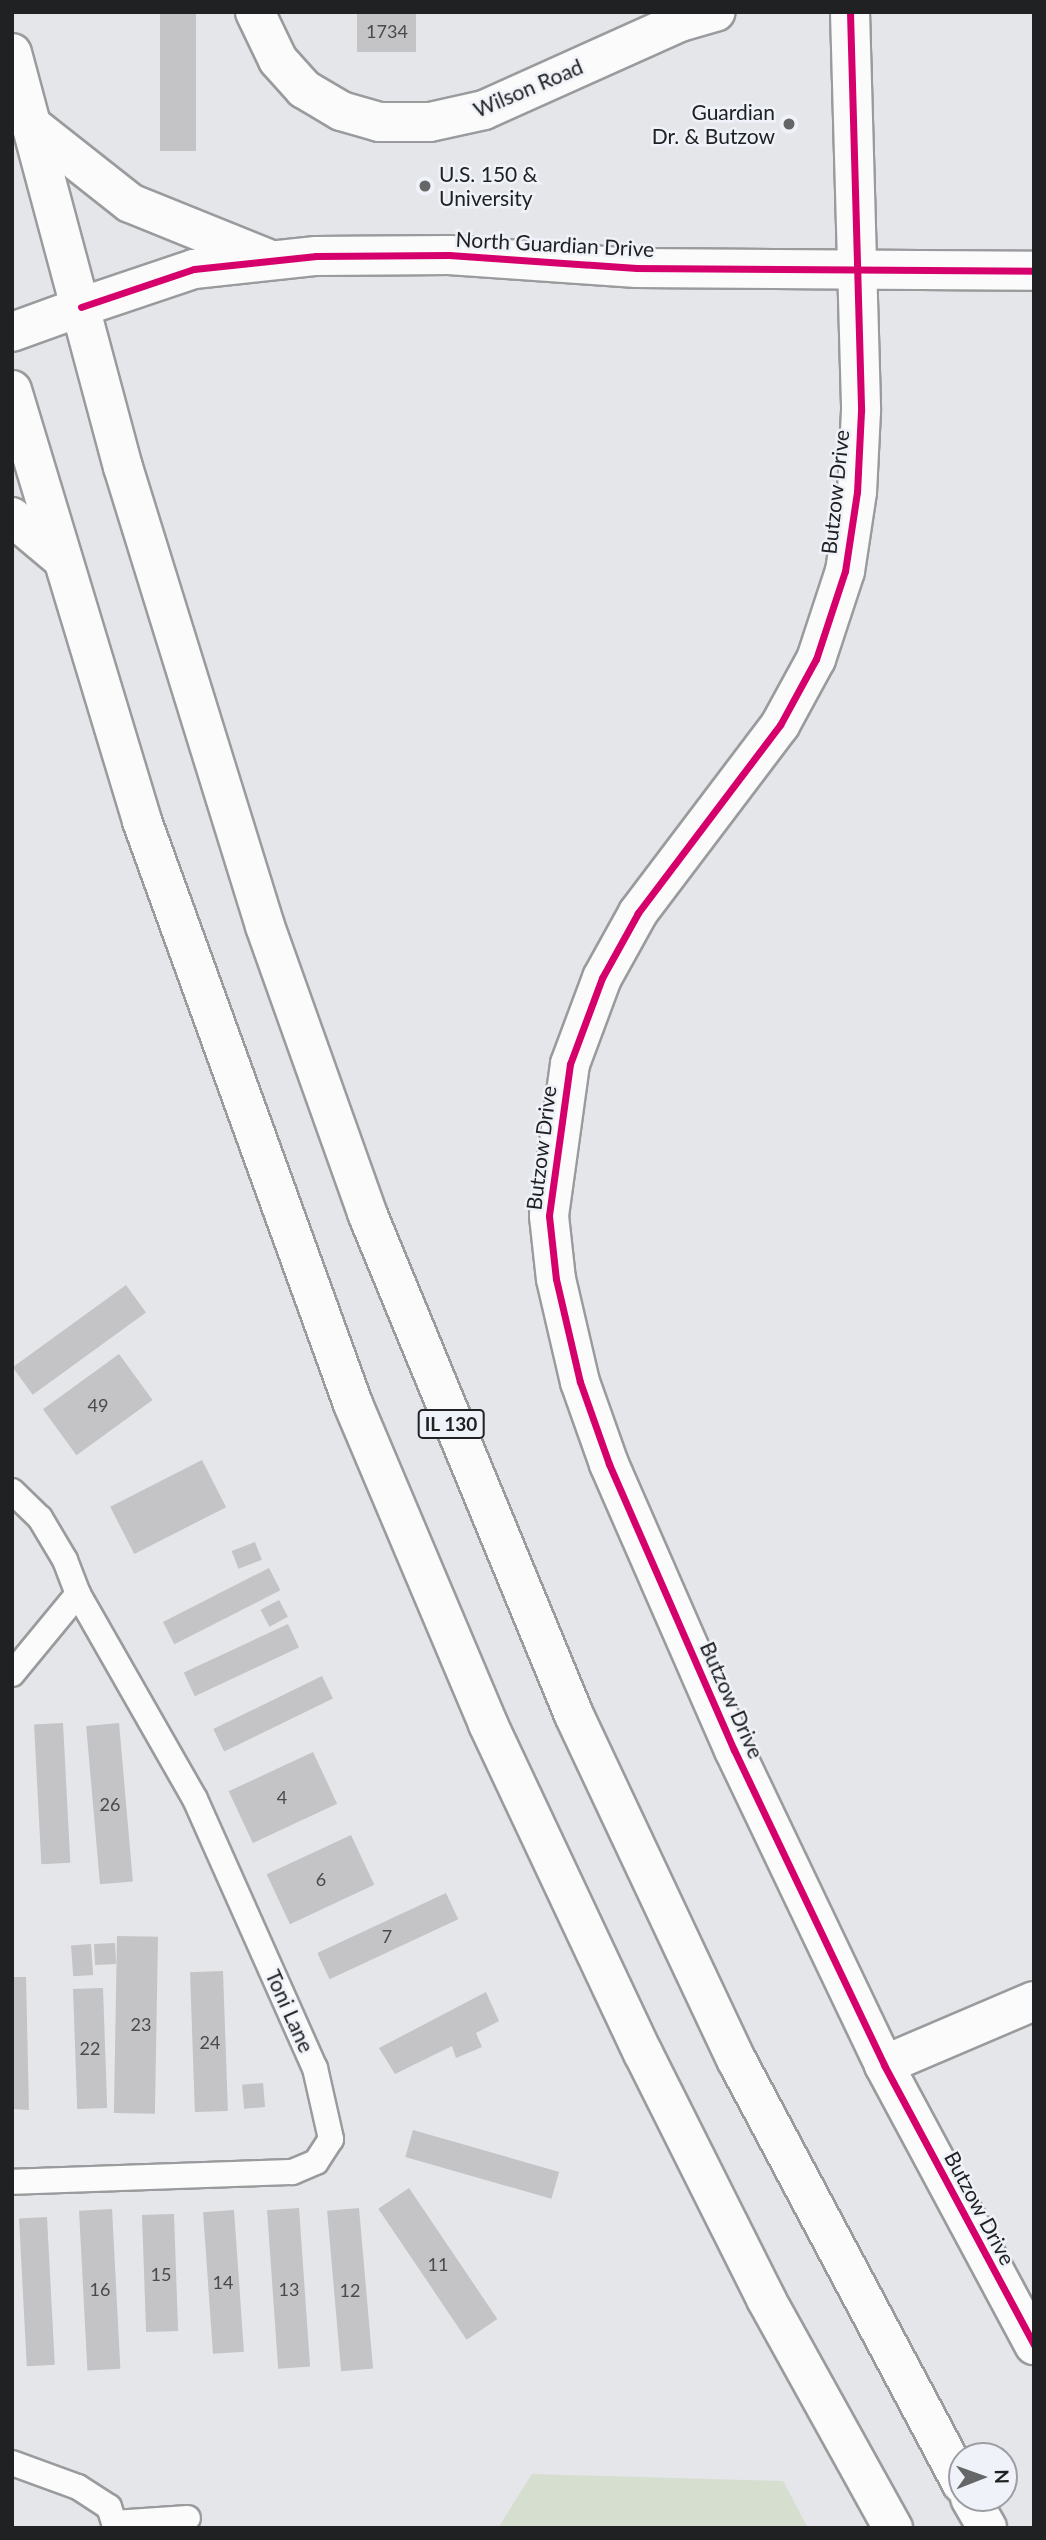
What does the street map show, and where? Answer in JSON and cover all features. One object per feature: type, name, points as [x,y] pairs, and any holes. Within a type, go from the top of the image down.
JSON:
[{"type":"main road","name":"Wilson Road","points":[[255,12],[278,60],[304,89],[341,111],[379,121],[430,122],[484,110],[680,22],[716,12]]},
{"type":"main road","name":"Butzow Drive","points":[[850,12],[857,269],[858,492],[836,596],[816,659],[780,725],[638,913],[602,978],[570,1064],[550,1216],[556,1279],[580,1382],[609,1464],[734,1750],[884,2065],[1034,2345]]},
{"type":"main road","points":[[12,54],[81,307]]},
{"type":"main road","name":"North Guardian Drive","points":[[30,124],[130,203],[268,259]]},
{"type":"main road","name":"North Guardian Drive","points":[[12,332],[194,270],[268,259],[449,255],[636,268],[1034,271]]},
{"type":"main road","name":"IL 130","points":[[81,307],[265,926],[367,1213],[474,1481],[574,1715],[737,2061],[948,2458]]},
{"type":"main road","points":[[12,390],[142,821],[244,1116],[353,1404],[488,1724],[766,2299],[893,2528]]},
{"type":"main road","points":[[12,517],[62,559]]},
{"type":"main road","points":[[884,2065],[1034,2001]]},
{"type":"main road","points":[[978,2512],[987,2528]]},
{"type":"lane","name":"Toni Lane","points":[[12,1491],[40,1518],[78,1594],[195,1799],[315,2068],[331,2139],[316,2162],[292,2172],[12,2182]]},
{"type":"lane","points":[[12,1674],[78,1594]]},
{"type":"lane","points":[[12,2463],[78,2487],[109,2507],[115,2525],[188,2518]]},
{"type":"shaded area","points":[[532,2474],[783,2481],[808,2528],[498,2528]]},
{"type":"building","points":[[160,12],[196,12],[196,151],[160,151]]},
{"type":"building","points":[[357,12],[416,12],[416,52],[357,52]]},
{"type":"building","points":[[126,1285],[146,1313],[33,1395],[13,1367]]},
{"type":"building","points":[[119,1354],[153,1400],[76,1455],[43,1409]]},
{"type":"building","points":[[202,1460],[226,1507],[134,1554],[110,1507]]},
{"type":"building","points":[[255,1542],[262,1560],[238,1569],[232,1551]]},
{"type":"building","points":[[269,1568],[280,1590],[174,1644],[163,1622]]},
{"type":"building","points":[[279,1600],[288,1617],[269,1627],[260,1610]]},
{"type":"building","points":[[288,1624],[299,1648],[195,1696],[184,1673]]},
{"type":"building","points":[[322,1676],[333,1698],[224,1752],[213,1729]]},
{"type":"building","points":[[63,1723],[70,1863],[41,1864],[34,1725]]},
{"type":"building","points":[[119,1723],[133,1881],[100,1884],[86,1726]]},
{"type":"building","points":[[313,1752],[337,1804],[253,1843],[229,1791]]},
{"type":"building","points":[[351,1835],[374,1885],[290,1924],[267,1874]]},
{"type":"building","points":[[446,1893],[458,1919],[330,1979],[317,1953]]},
{"type":"building","points":[[117,1936],[158,1937],[155,2114],[114,2113]]},
{"type":"building","points":[[115,1943],[116,1964],[95,1965],[94,1944]]},
{"type":"building","points":[[91,1944],[93,1975],[73,1976],[71,1945]]},
{"type":"building","points":[[223,1971],[228,2111],[195,2112],[190,1972]]},
{"type":"building","points":[[12,1977],[26,1977],[29,2110],[12,2109]]},
{"type":"building","points":[[103,1988],[107,2108],[77,2109],[73,1989]]},
{"type":"building","points":[[486,1992],[499,2021],[476,2033],[482,2047],[456,2058],[452,2046],[395,2074],[379,2048]]},
{"type":"building","points":[[263,2083],[265,2107],[244,2109],[242,2085]]},
{"type":"building","points":[[413,2130],[559,2172],[551,2199],[405,2157]]},
{"type":"building","points":[[409,2188],[497,2319],[467,2340],[378,2209]]},
{"type":"building","points":[[299,2208],[310,2367],[278,2369],[267,2210]]},
{"type":"building","points":[[359,2208],[373,2368],[341,2371],[327,2211]]},
{"type":"building","points":[[112,2209],[120,2369],[87,2371],[79,2211]]},
{"type":"building","points":[[234,2210],[244,2352],[213,2354],[203,2212]]},
{"type":"building","points":[[174,2214],[178,2331],[146,2332],[142,2215]]},
{"type":"building","points":[[47,2217],[55,2365],[27,2366],[19,2218]]},
{"type":"cycle path","points":[[850,12],[861,411],[857,492],[845,571],[816,659],[780,725],[638,913],[602,978],[570,1064],[549,1216],[556,1279],[580,1382],[609,1464],[734,1750],[884,2065],[1034,2345]]},
{"type":"cycle path","points":[[81,307],[194,269],[316,256],[449,255],[637,268],[1034,271]]},
{"type":"place","name":"Guardian Dr. & Butzow","points":[[789,124]]},
{"type":"place","name":"U.S. 150 & University","points":[[425,186]]}]
